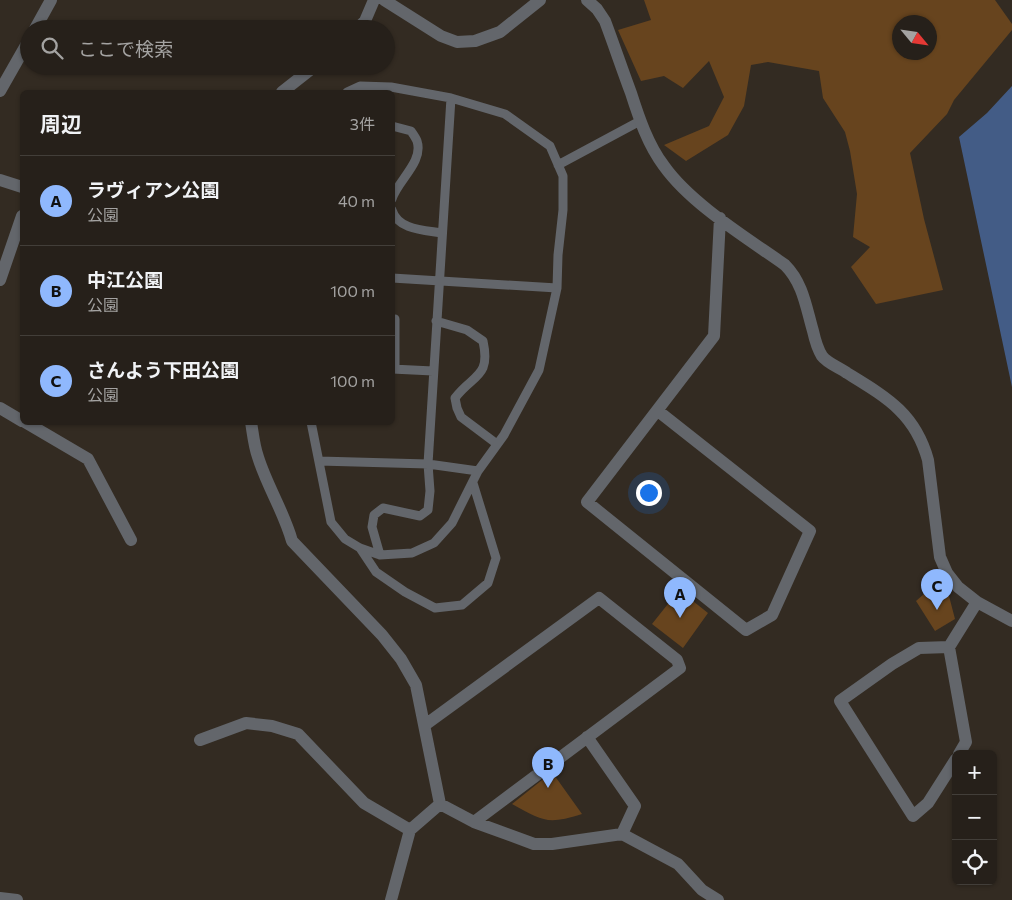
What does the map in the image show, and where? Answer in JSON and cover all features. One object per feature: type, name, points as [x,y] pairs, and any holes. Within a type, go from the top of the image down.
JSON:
[{"type":"street","points":[[40,20],[51,0]]},
{"type":"street","points":[[365,20],[374,0]]},
{"type":"street","points":[[384,0],[441,36],[457,42],[475,41],[500,32],[540,0]]},
{"type":"street","points":[[587,0],[597,9],[605,21],[640,121],[653,150],[678,184],[720,218],[785,265],[794,274],[801,288],[817,347],[823,358],[888,398],[915,428],[928,460],[940,557],[947,573],[958,587],[977,602],[1012,621]]},
{"type":"street","points":[[0,91],[20,56]]},
{"type":"street","points":[[285,90],[304,75]]},
{"type":"street","points":[[0,180],[20,186]]},
{"type":"street","points":[[658,411],[810,531],[772,615],[746,630],[587,502],[714,336],[720,218]]},
{"type":"street","points":[[0,280],[20,222]]},
{"type":"street","points":[[0,408],[20,420]]},
{"type":"street","points":[[29,425],[88,459],[131,540]]},
{"type":"street","points":[[252,425],[258,457],[280,512],[287,523],[292,541],[382,635],[401,659],[416,685],[440,804]]},
{"type":"street","points":[[425,725],[599,598],[677,660],[680,668],[474,822]]},
{"type":"street","points":[[961,750],[966,742],[948,647],[977,602]]},
{"type":"street","points":[[948,647],[919,648],[892,664],[840,701],[913,816],[928,803],[952,765]]},
{"type":"street","points":[[200,740],[246,723],[272,726],[298,734],[364,802],[410,830]]},
{"type":"street","points":[[587,737],[635,806],[622,834]]},
{"type":"street","points":[[440,804],[474,822],[534,844],[552,844],[622,834],[678,864],[702,890],[718,900]]},
{"type":"street","points":[[391,900],[410,830],[440,804]]},
{"type":"street","points":[[0,898],[16,900]]},
{"type":"lane","points":[[312,425],[331,522],[345,539],[360,548],[380,555],[412,553],[434,543],[452,523],[478,471],[497,444],[540,370],[557,288],[558,255],[563,210],[563,176],[550,146],[505,114],[451,98],[391,86],[370,89],[360,86],[351,90]]},
{"type":"lane","points":[[380,555],[372,527],[374,515],[384,508],[420,516],[428,510],[430,491],[428,464],[451,98]]},
{"type":"lane","points":[[558,165],[640,121]]},
{"type":"lane","points":[[395,127],[411,131],[418,142],[416,160],[395,192]]},
{"type":"lane","points":[[395,217],[408,227],[442,232]]},
{"type":"lane","points":[[395,278],[557,288]]},
{"type":"lane","points":[[436,321],[466,330],[483,341],[486,356],[482,370],[471,382],[462,388],[455,398],[461,417],[497,444]]},
{"type":"lane","points":[[395,369],[434,372]]},
{"type":"lane","points":[[319,461],[428,464],[478,471]]},
{"type":"lane","points":[[360,548],[376,572],[405,592],[435,608],[462,605],[488,583],[496,558],[473,483]]},
{"type":"shaded area","points":[[644,0],[995,0],[1012,24],[1012,30],[954,100],[947,114],[910,153],[924,219],[943,290],[876,304],[851,267],[870,247],[853,237],[857,194],[850,151],[845,132],[823,98],[819,71],[768,62],[751,65],[744,106],[728,135],[686,161],[664,145],[709,126],[724,97],[709,61],[683,88],[664,76],[641,81],[618,30],[651,20]]},
{"type":"shaded area","points":[[933,586],[949,596],[955,619],[935,631],[916,601]]},
{"type":"shaded area","points":[[679,590],[708,613],[683,648],[652,624]]},
{"type":"shaded area","points":[[552,772],[582,814],[553,820],[539,818],[512,804]]},
{"type":"water","points":[[1012,86],[1012,387],[959,137],[987,113]]},
{"type":"place","name":"さんよう下田公園","points":[[937,610]]},
{"type":"place","name":"ラヴィアン公園","points":[[680,618]]},
{"type":"place","name":"中江公園","points":[[548,788]]}]
